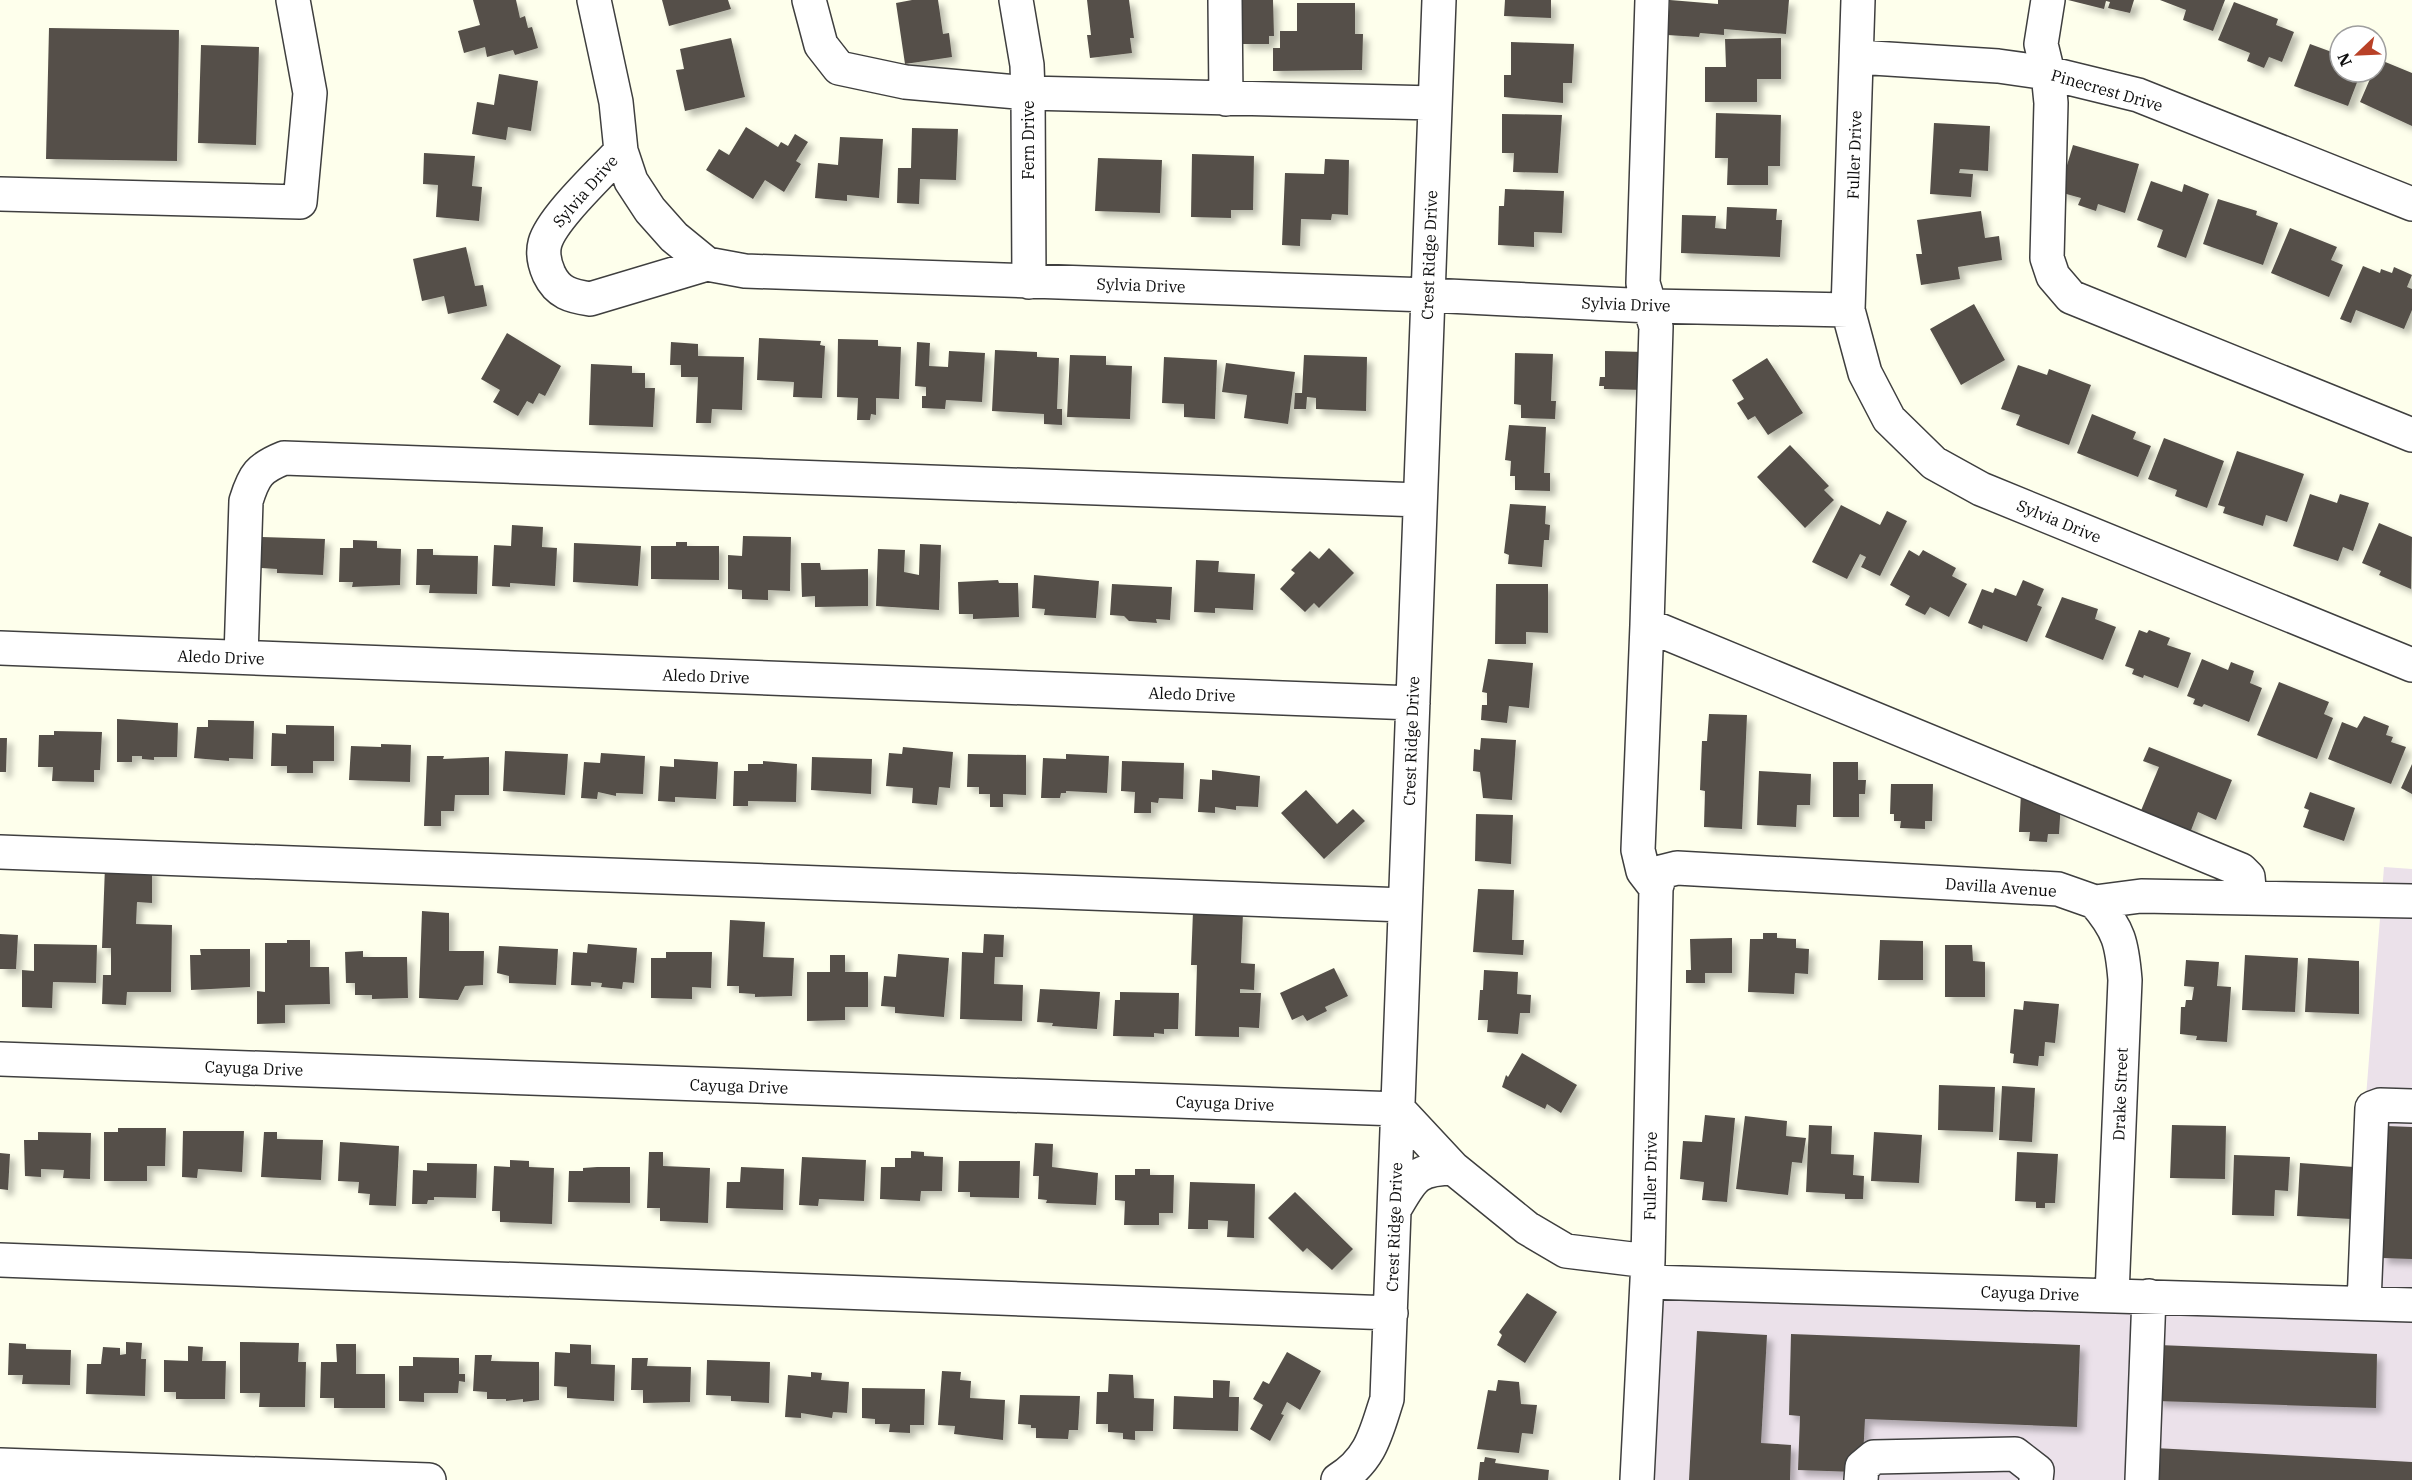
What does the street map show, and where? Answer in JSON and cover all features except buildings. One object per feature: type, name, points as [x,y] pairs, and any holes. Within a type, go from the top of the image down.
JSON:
[{"type":"street","points":[[0,194],[300,202],[310,93],[293,0]]},
{"type":"street","points":[[594,0],[616,102],[621,151]]},
{"type":"street","points":[[809,0],[821,45],[839,68],[905,82],[1028,93],[1435,104]]},
{"type":"street","name":"Fern Drive","points":[[1016,0],[1028,93],[1029,282]]},
{"type":"street","points":[[1225,0],[1226,99]]},
{"type":"street","name":"Crest Ridge Drive","points":[[1345,1476],[1371,1448],[1387,1399],[1439,0]]},
{"type":"street","points":[[1652,0],[1643,283],[1656,327],[1638,850],[1643,871],[1659,880]]},
{"type":"street","name":"Fuller Drive","points":[[1848,310],[1858,0]]},
{"type":"street","points":[[2048,0],[2041,44],[2048,73],[2051,103],[2047,258],[2054,276],[2071,297],[2412,435]]},
{"type":"street","name":"Pinecrest Drive","points":[[1857,57],[1998,66],[2048,73],[2138,95],[2412,204]]},
{"type":"street","name":"Sylvia Drive","points":[[707,264],[674,237],[651,210],[631,181],[621,151],[552,226],[544,244],[544,263],[554,285],[570,296],[590,299],[707,264],[745,271],[1428,295],[1650,306],[1848,310],[1865,373],[1889,419],[1934,463],[1981,489],[2412,665]]},
{"type":"street","points":[[242,657],[246,501],[252,482],[266,465],[284,458],[1420,500]]},
{"type":"street","points":[[1647,625],[2241,870],[2248,877],[2250,898]]},
{"type":"street","name":"Aledo Drive","points":[[0,648],[1413,703]]},
{"type":"street","points":[[0,852],[1406,905]]},
{"type":"street","name":"Davilla Avenue","points":[[1659,880],[1677,868],[2058,889],[2095,902],[2141,896],[2412,901]]},
{"type":"street","name":"Fuller Drive","points":[[1637,1480],[1648,1272],[1659,880]]},
{"type":"street","name":"Drake Street","points":[[2095,902],[2109,918],[2122,946],[2125,980],[2112,1295]]},
{"type":"street","name":"Cayuga Drive","points":[[0,1059],[1398,1109],[1453,1168],[1527,1228],[1566,1251],[1648,1272],[2112,1295],[2412,1305]]},
{"type":"street","points":[[2364,1303],[2373,1108],[2380,1105],[2412,1106]]},
{"type":"street","points":[[1395,1208],[1411,1181],[1430,1169],[1453,1168]]},
{"type":"street","points":[[0,1260],[1391,1313]]},
{"type":"street","points":[[2142,1480],[2150,1296]]},
{"type":"street","points":[[1862,1480],[1862,1467],[1874,1457],[2015,1454],[2037,1471],[2036,1480]]},
{"type":"street","points":[[0,1465],[429,1480]]},
{"type":"shaded area","points":[[2384,867],[2412,869],[2412,1480],[1620,1480],[1630,1278],[2351,1289]]}]
